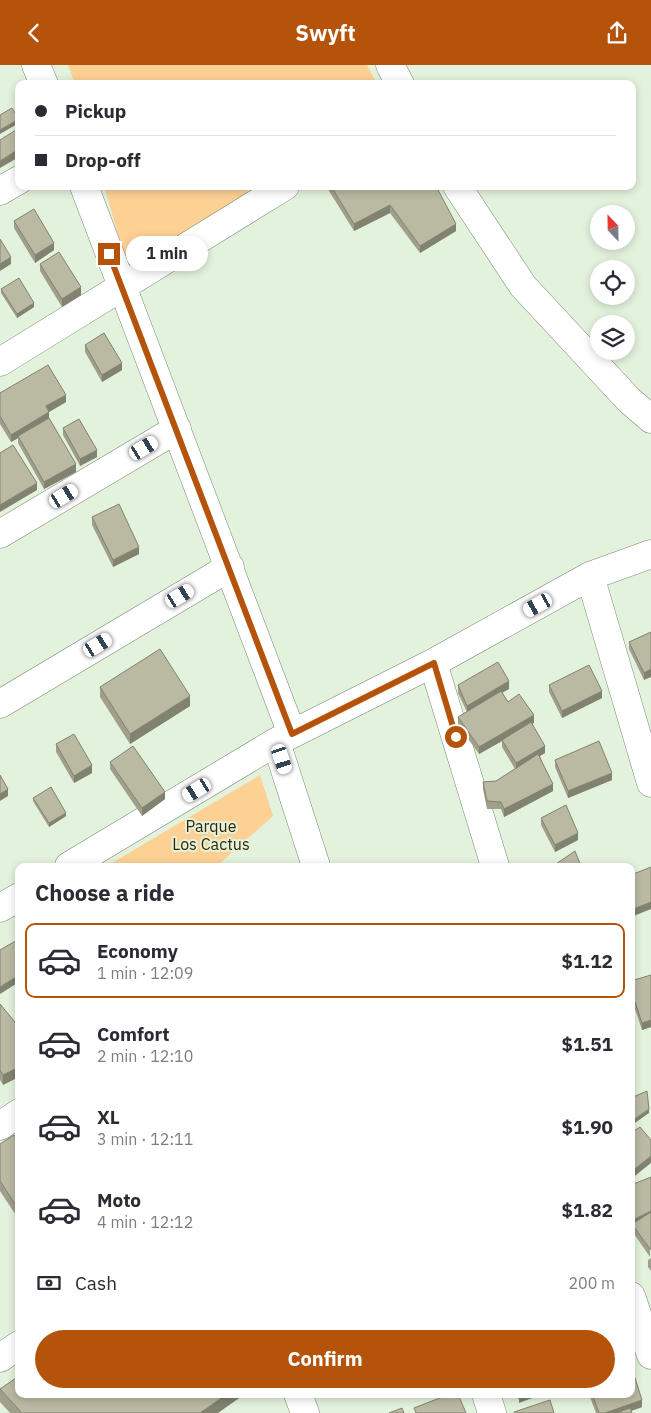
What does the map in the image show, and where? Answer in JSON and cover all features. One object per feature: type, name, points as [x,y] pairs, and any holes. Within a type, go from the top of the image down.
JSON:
[{"type":"street","points":[[36,65],[42,80]]},
{"type":"street","points":[[390,65],[398,80]]},
{"type":"street","points":[[0,191],[15,182]]},
{"type":"street","points":[[85,190],[230,567],[284,738],[315,863]]},
{"type":"street","points":[[0,362],[280,190]]},
{"type":"street","points":[[461,190],[523,286],[629,400],[651,419]]},
{"type":"street","points":[[0,534],[177,429]]},
{"type":"street","points":[[74,863],[284,738],[434,663],[590,577],[651,554]]},
{"type":"street","points":[[0,704],[230,567]]},
{"type":"street","points":[[590,577],[651,783]]},
{"type":"street","points":[[434,663],[494,863]]},
{"type":"street","points":[[0,908],[15,899]]},
{"type":"street","points":[[0,1126],[15,1116]]},
{"type":"street","points":[[635,1308],[651,1355]]},
{"type":"street","points":[[0,1358],[15,1348]]},
{"type":"street","points":[[299,1398],[305,1413]]},
{"type":"street","points":[[487,1398],[492,1413]]},
{"type":"green space","points":[[68,65],[367,65],[375,80],[74,80]]},
{"type":"green space","points":[[105,190],[249,190],[217,220],[130,276]]},
{"type":"green space","name":"Parque Los Cactus","points":[[260,775],[273,816],[220,863],[112,863]]},
{"type":"building","points":[[12,108],[15,113],[15,121],[0,130],[0,115]]},
{"type":"building","points":[[15,131],[15,152],[0,161],[0,140]]},
{"type":"building","points":[[333,190],[438,190],[456,224],[420,246],[390,205],[354,224]]},
{"type":"building","points":[[34,209],[54,243],[35,255],[14,221]]},
{"type":"building","points":[[0,239],[11,257],[0,264]]},
{"type":"building","points":[[59,252],[81,287],[62,299],[40,264]]},
{"type":"building","points":[[19,278],[34,303],[17,314],[1,289]]},
{"type":"building","points":[[104,333],[122,363],[102,375],[85,345]]},
{"type":"building","points":[[48,365],[66,395],[46,406],[49,412],[11,435],[0,416],[0,393]]},
{"type":"building","points":[[49,418],[76,464],[44,482],[18,436]]},
{"type":"building","points":[[79,419],[97,450],[80,459],[63,428]]},
{"type":"building","points":[[13,445],[37,483],[0,505],[0,453]]},
{"type":"building","points":[[119,504],[139,547],[113,560],[92,517]]},
{"type":"building","points":[[651,632],[651,669],[644,673],[629,642]]},
{"type":"building","points":[[160,649],[190,696],[130,734],[100,687]]},
{"type":"building","points":[[498,662],[509,681],[467,706],[458,685]]},
{"type":"building","points":[[589,665],[602,691],[562,711],[549,685]]},
{"type":"building","points":[[501,691],[508,702],[519,694],[534,715],[479,747],[458,717]]},
{"type":"building","points":[[531,722],[545,746],[516,763],[502,740]]},
{"type":"building","points":[[74,734],[92,765],[74,776],[56,744]]},
{"type":"building","points":[[599,741],[612,773],[568,791],[555,760]]},
{"type":"building","points":[[133,746],[165,792],[142,808],[110,762]]},
{"type":"building","points":[[538,754],[553,784],[504,809],[501,802],[487,801],[483,782],[496,781]]},
{"type":"building","points":[[0,775],[8,789],[0,794]]},
{"type":"building","points":[[51,787],[66,813],[49,823],[33,798]]},
{"type":"building","points":[[566,805],[578,833],[555,845],[541,818]]},
{"type":"building","points":[[575,851],[580,863],[557,863]]},
{"type":"building","points":[[651,867],[651,902],[635,908],[635,873]]},
{"type":"building","points":[[15,941],[15,978],[0,987],[0,950]]},
{"type":"building","points":[[651,975],[651,1020],[642,1023],[635,1002],[635,980]]},
{"type":"building","points":[[0,1004],[15,1022],[15,1069],[3,1075],[0,1070]]},
{"type":"building","points":[[647,1091],[649,1109],[635,1119],[635,1096]]},
{"type":"building","points":[[640,1127],[651,1140],[651,1156],[635,1169],[635,1130]]},
{"type":"building","points":[[14,1135],[15,1136],[15,1204],[0,1181],[0,1144]]},
{"type":"building","points":[[651,1177],[651,1211],[635,1219],[635,1183]]},
{"type":"building","points":[[651,1212],[651,1249],[635,1228],[635,1222]]},
{"type":"building","points":[[635,1378],[642,1400],[605,1413],[599,1413],[593,1398],[635,1398]]},
{"type":"building","points":[[15,1379],[15,1398],[221,1398],[200,1413],[22,1413],[0,1389]]},
{"type":"building","points":[[440,1398],[460,1398],[466,1413],[416,1413],[414,1408]]},
{"type":"building","points":[[550,1400],[554,1413],[514,1413],[514,1412]]},
{"type":"building","points":[[402,1408],[404,1413],[389,1413]]},
{"type":"building","points":[[630,1408],[632,1413],[616,1413]]},
{"type":"route","points":[[109,254],[230,567],[292,734],[434,663],[456,737]]}]
